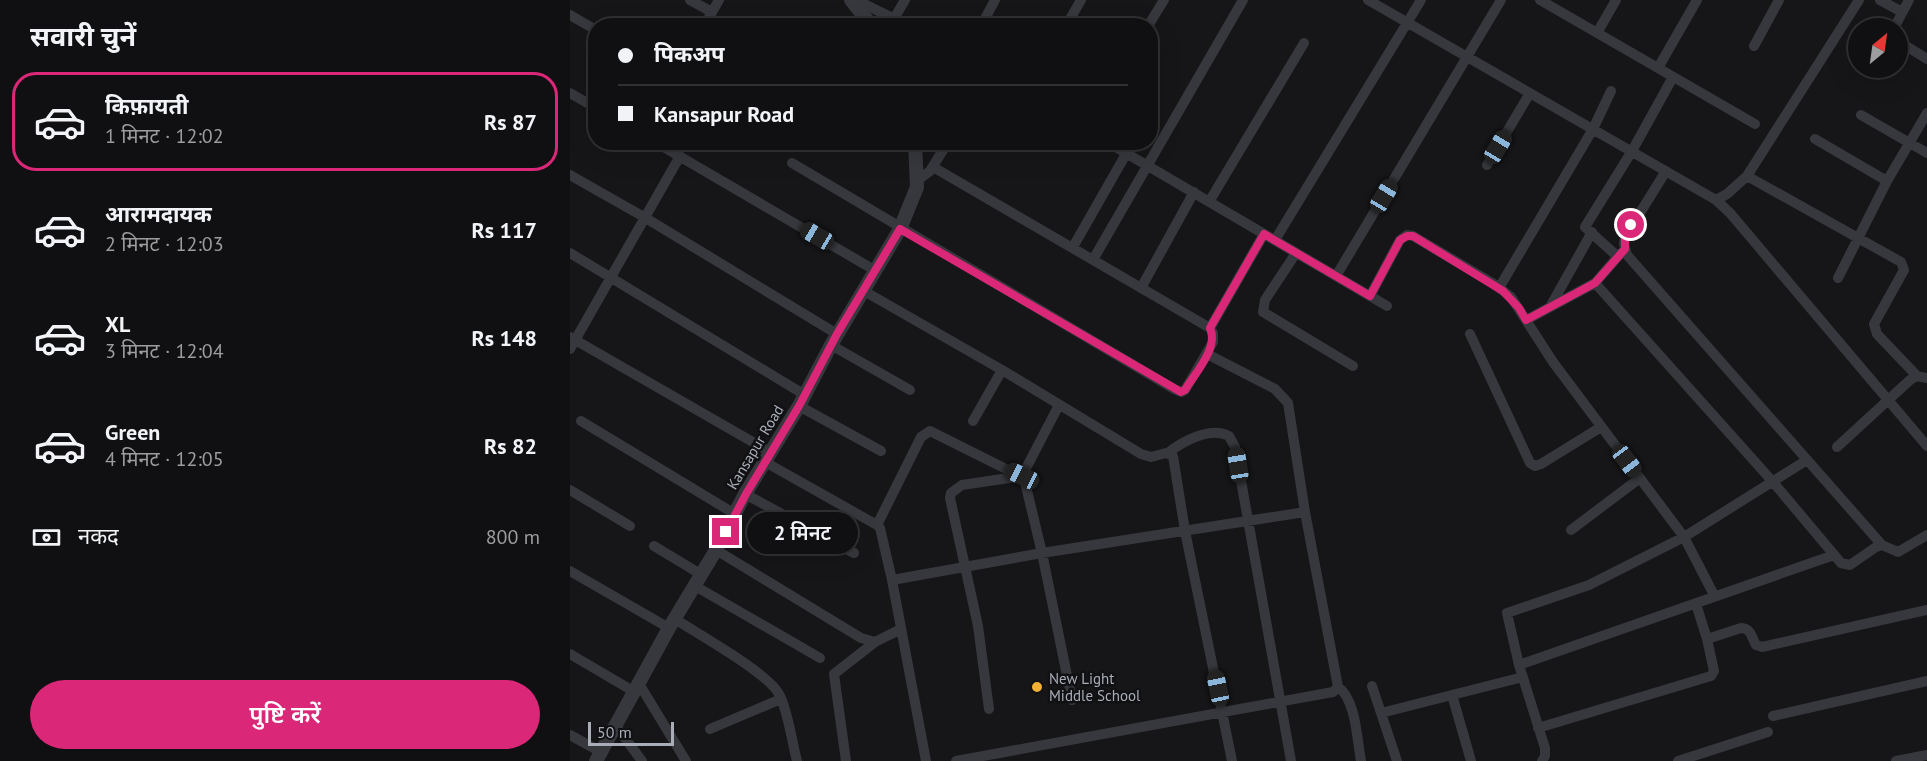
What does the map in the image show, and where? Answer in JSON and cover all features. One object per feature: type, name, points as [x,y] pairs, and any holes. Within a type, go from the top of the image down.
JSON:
[{"type":"street","points":[[690,0],[712,12]]},
{"type":"street","points":[[709,18],[719,0]]},
{"type":"street","points":[[851,0],[866,18]]},
{"type":"street","points":[[856,0],[895,17],[905,0]]},
{"type":"street","points":[[985,18],[995,0]]},
{"type":"street","points":[[1071,18],[1081,0]]},
{"type":"street","points":[[1153,18],[1164,0]]},
{"type":"street","points":[[1158,149],[1243,0]]},
{"type":"street","points":[[1368,0],[1716,200],[1730,213],[1887,402],[1927,446]]},
{"type":"street","points":[[1275,240],[1421,0]]},
{"type":"street","points":[[1336,276],[1502,0]]},
{"type":"street","points":[[1540,0],[1755,124]]},
{"type":"street","points":[[1597,33],[1616,0]]},
{"type":"street","points":[[1658,68],[1697,0]]},
{"type":"street","points":[[1754,46],[1779,0]]},
{"type":"street","points":[[1716,200],[1727,194],[1747,176],[1859,0]]},
{"type":"street","points":[[1880,0],[1902,12]]},
{"type":"street","points":[[1899,18],[1909,0]]},
{"type":"street","points":[[570,15],[588,25]]},
{"type":"street","points":[[1209,202],[1304,43]]},
{"type":"street","points":[[1908,47],[1927,59]]},
{"type":"street","points":[[1673,77],[1632,151],[1585,227],[1627,255],[1882,545],[1895,552],[1901,551],[1927,535]]},
{"type":"street","points":[[1499,288],[1593,129],[1611,91]]},
{"type":"street","points":[[570,93],[588,103]]},
{"type":"street","points":[[1487,165],[1530,93]]},
{"type":"street","points":[[1838,278],[1887,181],[1927,112]]},
{"type":"street","points":[[1861,115],[1927,153]]},
{"type":"street","points":[[1815,139],[1887,181]]},
{"type":"street","points":[[669,150],[876,271]]},
{"type":"street","name":"Kansapur Road","points":[[598,757],[834,340],[900,229],[918,180],[916,150]]},
{"type":"street","points":[[918,180],[933,167],[943,150]]},
{"type":"street","points":[[1120,150],[1387,306]]},
{"type":"street","points":[[1094,258],[1157,150]]},
{"type":"street","points":[[1072,247],[1126,154]]},
{"type":"street","points":[[680,156],[612,277],[572,342],[768,457],[877,525],[882,532],[892,580],[926,761]]},
{"type":"street","points":[[792,163],[1177,391],[1185,390],[1213,342],[1213,333],[1210,328],[1094,258],[933,167]]},
{"type":"street","points":[[1526,320],[1595,283],[1621,253],[1631,225],[1666,171]]},
{"type":"street","points":[[570,175],[644,217],[910,390]]},
{"type":"street","points":[[1747,176],[1901,262],[1904,270],[1874,324],[1877,334],[1922,377]]},
{"type":"street","points":[[1141,288],[1194,192]]},
{"type":"street","points":[[1550,307],[1592,232]]},
{"type":"street","points":[[1210,328],[1264,234]]},
{"type":"street","points":[[1370,296],[1400,240],[1413,236],[1511,297],[1532,333],[1684,537],[1714,596]]},
{"type":"street","points":[[570,253],[612,277],[881,451]]},
{"type":"street","points":[[1296,253],[1265,300],[1263,312],[1353,366]]},
{"type":"street","points":[[1595,283],[1844,565],[1850,565],[1882,545]]},
{"type":"street","points":[[864,291],[1142,454],[1151,457],[1168,453],[1182,443],[1205,435],[1221,433],[1229,436],[1235,447],[1291,761]]},
{"type":"street","points":[[1470,334],[1532,465],[1541,464],[1601,427]]},
{"type":"street","points":[[1207,354],[1269,385],[1288,403],[1305,512],[1338,687],[1350,700],[1361,761]]},
{"type":"street","points":[[973,422],[1002,370]]},
{"type":"street","points":[[1838,447],[1910,380],[1922,377]]},
{"type":"street","points":[[1022,476],[1059,405]]},
{"type":"street","points":[[581,421],[735,514]]},
{"type":"street","points":[[877,525],[908,460],[921,437],[927,432],[930,431],[1022,476],[1026,480],[1072,700]]},
{"type":"street","points":[[1168,453],[1174,458],[1185,531],[1232,761]]},
{"type":"street","points":[[1542,761],[1545,752],[1519,665],[1507,613],[1588,585],[1684,537],[1807,460]]},
{"type":"street","points":[[989,709],[978,626],[950,498],[951,493],[962,485],[1022,476]]},
{"type":"street","points":[[1571,530],[1640,478]]},
{"type":"street","points":[[570,490],[630,526]]},
{"type":"street","points":[[746,494],[855,553]]},
{"type":"street","points":[[892,580],[1042,553],[1305,512]]},
{"type":"street","points":[[654,546],[699,580],[820,658]]},
{"type":"street","points":[[716,550],[847,631],[869,642],[875,642]]},
{"type":"street","points":[[1519,665],[1834,555]]},
{"type":"street","points":[[570,571],[672,624],[769,681],[781,699],[797,761]]},
{"type":"street","points":[[1538,728],[1711,676],[1714,671],[1696,604]]},
{"type":"street","points":[[1707,639],[1741,628],[1751,633],[1756,645],[1762,647],[1927,610]]},
{"type":"street","points":[[846,761],[834,674],[875,642],[902,629]]},
{"type":"street","points":[[570,654],[636,687],[686,761]]},
{"type":"street","points":[[1381,713],[1523,677]]},
{"type":"street","points":[[1773,716],[1927,681]]},
{"type":"street","points":[[1372,686],[1397,761]]},
{"type":"street","points":[[956,761],[1333,692],[1338,687]]},
{"type":"street","points":[[1452,695],[1471,761]]},
{"type":"street","points":[[710,729],[781,699]]},
{"type":"street","points":[[615,725],[642,761]]},
{"type":"street","points":[[1678,761],[1768,732]]},
{"type":"street","points":[[570,735],[598,757]]},
{"type":"street","points":[[1896,761],[1927,754]]},
{"type":"place","name":"New Light Middle School","points":[[1037,687]]},
{"type":"route","points":[[726,532],[770,452],[799,406],[837,334],[900,229],[1174,389],[1183,392],[1213,342],[1213,333],[1210,328],[1264,234],[1370,296],[1400,240],[1413,236],[1494,284],[1511,297],[1526,320],[1595,283],[1625,249],[1625,237],[1631,225]]}]
